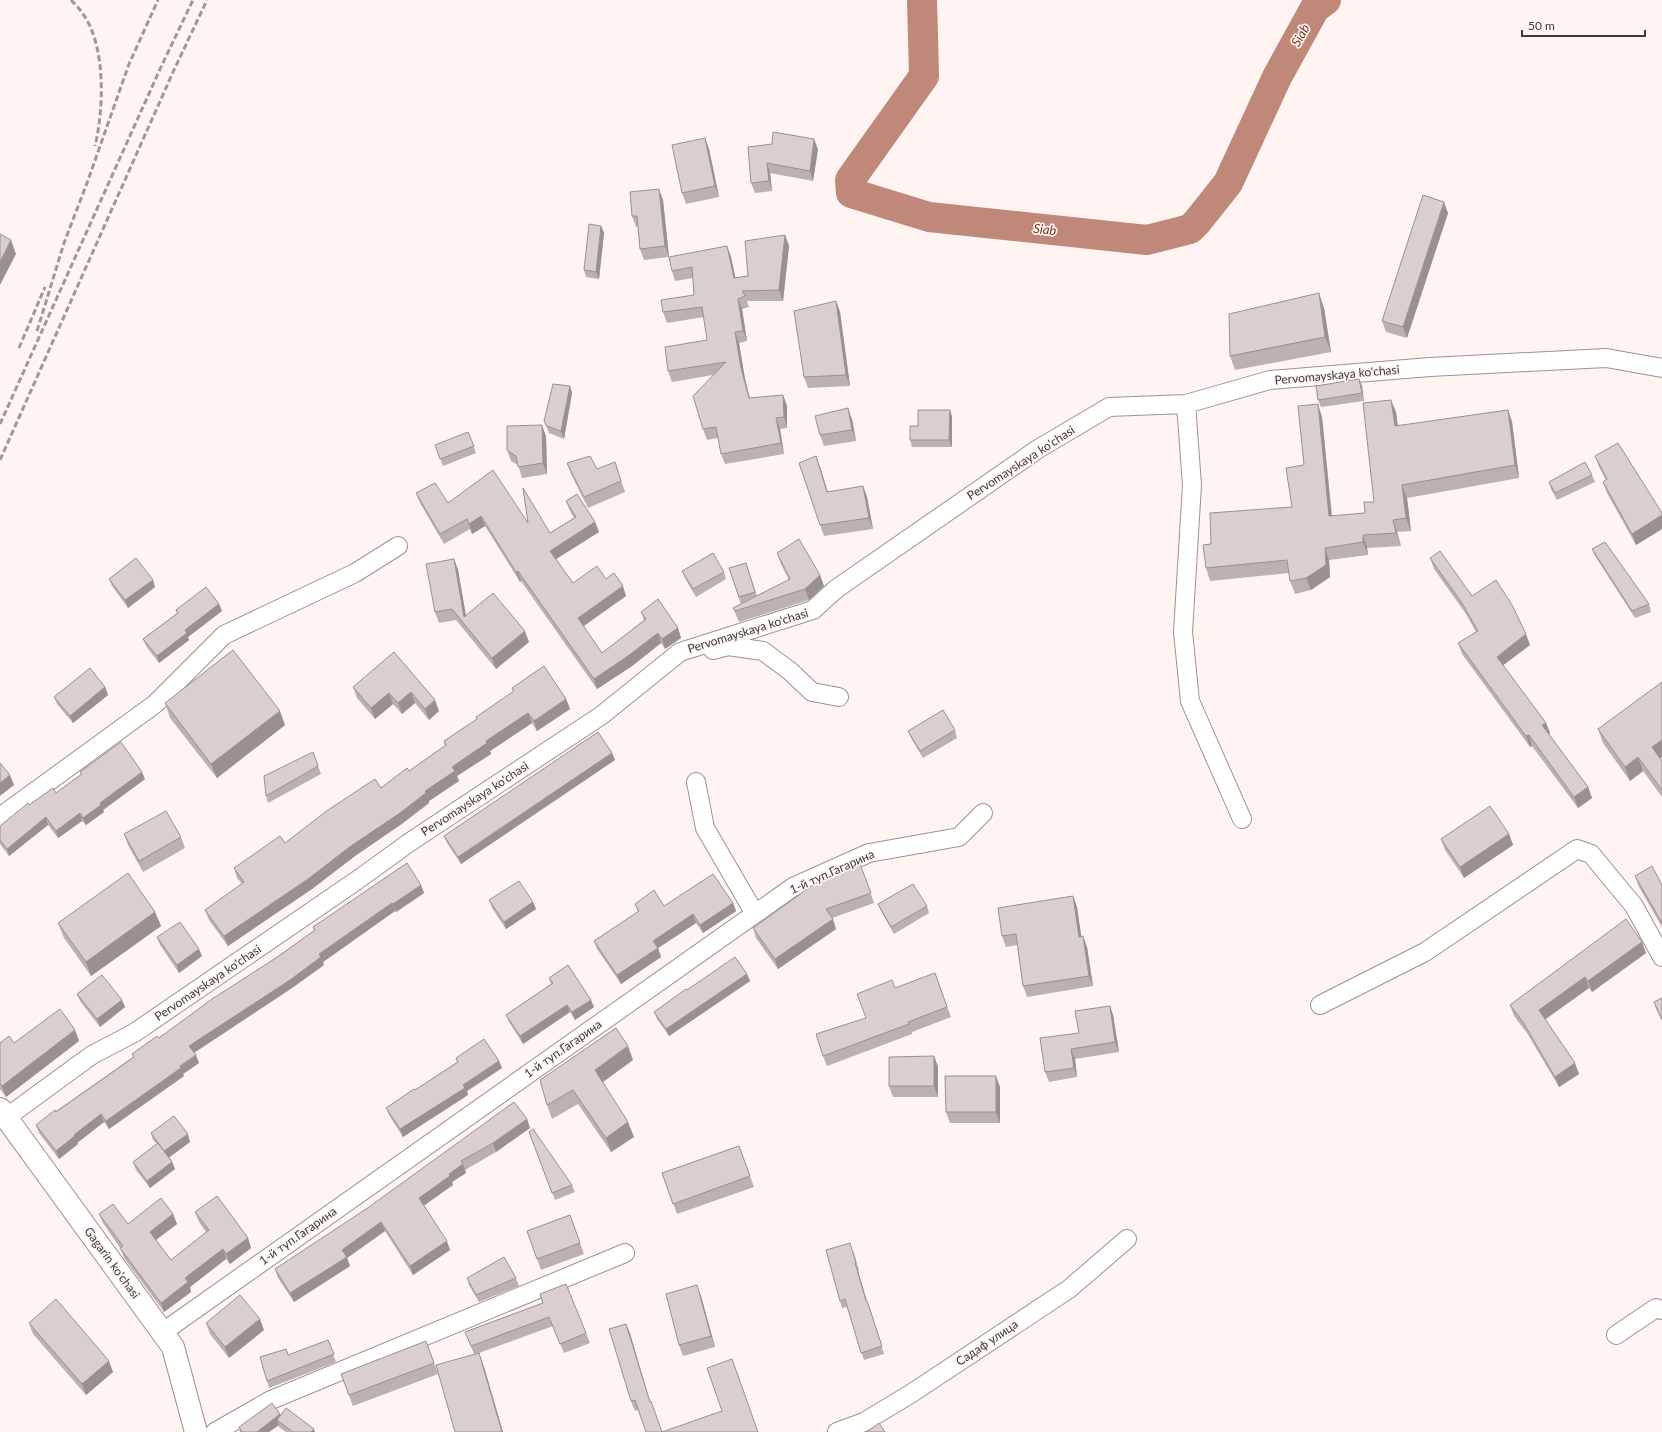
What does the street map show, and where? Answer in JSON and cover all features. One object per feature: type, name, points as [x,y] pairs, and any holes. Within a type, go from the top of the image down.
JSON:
[{"type":"main road","name":"Gagarin ko'chasi","points":[[3,1113],[173,1347],[196,1432]]},
{"type":"street","name":"Pervomayskaya ko'chasi","points":[[3,1113],[92,1055],[134,1033],[350,886],[410,842],[602,715],[680,652],[813,610],[836,589],[1038,449],[1109,407],[1186,404],[1270,380],[1430,367],[1606,358],[1662,368]]},
{"type":"street","points":[[1186,404],[1192,485],[1183,632],[1190,701],[1242,819]]},
{"type":"street","points":[[0,817],[155,704],[224,636],[355,573],[398,546]]},
{"type":"street","points":[[602,715],[684,659],[728,646],[763,651],[790,670],[812,692],[840,696]]},
{"type":"street","points":[[696,782],[705,828],[755,914]]},
{"type":"street","name":"1-й туп.Гагарина","points":[[162,1332],[793,887],[869,853],[959,837],[983,813]]},
{"type":"street","points":[[1320,1005],[1425,952],[1577,849],[1591,854],[1634,906],[1662,957]]},
{"type":"street","name":"Садаф улица","points":[[837,1432],[864,1422],[912,1393],[1069,1289],[1127,1239]]},
{"type":"street","points":[[215,1432],[271,1400],[624,1254]]},
{"type":"street","points":[[1616,1335],[1656,1308],[1662,1310]]},
{"type":"building","points":[[773,132],[814,139],[810,171],[767,163],[769,181],[751,183],[748,147],[772,144]]},
{"type":"building","points":[[705,138],[715,186],[682,193],[672,145]]},
{"type":"building","points":[[659,189],[665,246],[640,249],[637,216],[632,216],[630,192]]},
{"type":"building","points":[[1423,195],[1444,202],[1403,327],[1382,321]]},
{"type":"building","points":[[589,224],[601,226],[596,272],[584,270]]},
{"type":"building","points":[[0,234],[11,240],[0,262]]},
{"type":"building","points":[[785,235],[779,290],[742,291],[745,296],[738,299],[743,331],[735,332],[741,368],[749,398],[783,395],[784,417],[776,418],[781,443],[721,454],[716,427],[703,429],[693,396],[726,362],[668,371],[665,347],[707,340],[702,307],[663,312],[661,300],[694,295],[692,267],[672,271],[669,257],[727,246],[734,278],[748,276],[745,241]]},
{"type":"building","points":[[1319,293],[1325,337],[1230,356],[1229,314]]},
{"type":"building","points":[[836,301],[846,375],[804,377],[794,311]]},
{"type":"building","points":[[1359,379],[1362,393],[1318,400],[1316,386]]},
{"type":"building","points":[[553,384],[570,386],[561,431],[547,426],[544,421]]},
{"type":"building","points":[[1391,400],[1395,426],[1508,410],[1515,465],[1402,485],[1406,518],[1393,520],[1396,533],[1363,535],[1363,542],[1325,548],[1326,565],[1306,578],[1290,581],[1287,560],[1206,568],[1203,545],[1211,544],[1210,513],[1292,507],[1286,468],[1304,465],[1298,406],[1318,404],[1329,516],[1365,513],[1364,502],[1374,502],[1363,403]]},
{"type":"building","points":[[848,408],[852,430],[820,435],[815,416]]},
{"type":"building","points":[[918,410],[950,410],[949,440],[910,440],[910,426],[918,426]]},
{"type":"building","points":[[542,425],[543,463],[518,467],[516,456],[507,450],[507,426]]},
{"type":"building","points":[[468,432],[474,446],[440,459],[435,445]]},
{"type":"building","points":[[1618,443],[1662,513],[1662,515],[1632,534],[1603,482],[1607,479],[1595,456]]},
{"type":"building","points":[[590,456],[597,469],[615,462],[621,481],[584,497],[567,463]]},
{"type":"building","points":[[816,456],[827,492],[863,486],[869,518],[820,525],[799,463]]},
{"type":"building","points":[[1585,462],[1592,475],[1555,493],[1549,482]]},
{"type":"building","points":[[493,470],[528,523],[523,488],[550,533],[576,517],[566,501],[577,494],[595,522],[550,551],[573,583],[597,566],[606,579],[614,573],[623,586],[578,618],[602,653],[646,619],[641,612],[658,599],[678,628],[662,639],[658,633],[594,679],[518,571],[516,572],[481,516],[469,524],[467,519],[440,534],[416,493],[435,483],[448,503]]},
{"type":"building","points":[[799,539],[820,575],[805,589],[735,611],[733,608],[790,579],[777,553]]},
{"type":"building","points":[[1605,542],[1649,604],[1632,611],[1592,549]]},
{"type":"building","points":[[1440,551],[1472,596],[1496,580],[1512,605],[1526,634],[1497,657],[1546,723],[1542,725],[1588,787],[1574,797],[1529,735],[1526,736],[1458,643],[1478,631],[1462,603],[1430,558]]},
{"type":"building","points":[[713,553],[724,572],[693,589],[682,571]]},
{"type":"building","points":[[136,558],[153,580],[125,600],[109,579]]},
{"type":"building","points":[[454,559],[464,617],[493,593],[525,631],[492,658],[452,609],[435,612],[426,564]]},
{"type":"building","points":[[746,563],[755,592],[739,597],[729,568]]},
{"type":"building","points":[[206,587],[219,604],[185,630],[187,633],[157,656],[143,639],[178,613],[176,610]]},
{"type":"building","points":[[233,650],[280,711],[211,764],[165,703]]},
{"type":"building","points":[[394,652],[435,700],[425,709],[411,692],[398,703],[389,693],[371,708],[353,687]]},
{"type":"building","points":[[544,666],[566,699],[534,721],[528,713],[486,741],[487,743],[452,767],[455,771],[425,791],[426,793],[400,813],[351,846],[308,879],[224,936],[205,910],[244,882],[234,868],[280,836],[285,843],[328,810],[375,779],[381,788],[407,768],[409,771],[446,745],[444,741],[477,719],[476,717],[514,691],[512,688]]},
{"type":"building","points":[[90,668],[105,687],[70,716],[54,697]]},
{"type":"building","points":[[1662,682],[1662,740],[1652,747],[1662,761],[1662,790],[1638,757],[1625,767],[1598,729]]},
{"type":"building","points":[[943,710],[955,730],[920,751],[908,731]]},
{"type":"building","points":[[598,732],[612,753],[458,857],[444,836]]},
{"type":"building","points":[[121,742],[142,772],[100,803],[101,805],[83,818],[80,813],[56,831],[46,817],[7,849],[0,840],[0,826],[28,803],[29,805],[53,788],[56,793],[82,774],[80,772]]},
{"type":"building","points":[[313,752],[318,766],[266,796],[264,776]]},
{"type":"building","points":[[0,763],[10,775],[0,783]]},
{"type":"building","points":[[1490,806],[1509,834],[1460,867],[1441,839]]},
{"type":"building","points":[[166,811],[181,837],[139,861],[124,834]]},
{"type":"building","points":[[407,863],[421,885],[393,904],[392,903],[319,954],[321,957],[290,980],[189,1046],[196,1055],[180,1066],[181,1068],[106,1121],[101,1114],[56,1151],[36,1125],[55,1110],[56,1112],[134,1057],[132,1054],[157,1036],[159,1038],[212,999],[279,956],[315,930],[313,927]]},
{"type":"building","points":[[860,864],[871,893],[826,909],[833,919],[775,959],[753,928],[824,877]]},
{"type":"building","points":[[1652,866],[1662,885],[1662,923],[1635,876]]},
{"type":"building","points":[[128,873],[155,912],[86,962],[58,923]]},
{"type":"building","points":[[713,874],[733,903],[700,925],[693,914],[653,941],[658,948],[617,975],[594,941],[639,911],[635,904],[654,890],[664,906]]},
{"type":"building","points":[[519,881],[533,902],[504,922],[489,900]]},
{"type":"building","points":[[913,884],[927,906],[891,927],[878,904]]},
{"type":"building","points":[[1073,896],[1079,937],[1083,936],[1089,976],[1023,986],[1016,934],[1002,936],[998,908]]},
{"type":"building","points":[[1626,919],[1642,942],[1588,981],[1585,977],[1539,1010],[1575,1063],[1555,1077],[1523,1022],[1510,1005]]},
{"type":"building","points":[[180,922],[199,949],[177,965],[157,937]]},
{"type":"building","points":[[735,957],[747,974],[666,1029],[654,1012]]},
{"type":"building","points":[[568,965],[591,1000],[572,1012],[567,1005],[520,1036],[506,1015],[553,983],[549,978]]},
{"type":"building","points":[[935,973],[947,1007],[908,1022],[909,1024],[823,1056],[816,1034],[866,1018],[857,994],[892,980],[895,988]]},
{"type":"building","points":[[102,975],[122,1000],[97,1019],[77,994]]},
{"type":"building","points":[[1662,998],[1662,1019],[1654,1002]]},
{"type":"building","points":[[1110,1006],[1115,1042],[1071,1049],[1074,1068],[1045,1072],[1040,1038],[1079,1033],[1075,1011]]},
{"type":"building","points":[[60,1009],[75,1030],[2,1086],[0,1083],[0,1043],[9,1036],[14,1043]]},
{"type":"building","points":[[616,1028],[628,1046],[595,1070],[628,1122],[606,1138],[573,1090],[547,1105],[540,1080]]},
{"type":"building","points":[[484,1039],[499,1061],[463,1085],[465,1088],[400,1129],[386,1108],[458,1062],[456,1058]]},
{"type":"building","points":[[934,1056],[934,1086],[889,1086],[889,1057]]},
{"type":"building","points":[[945,1076],[996,1076],[996,1112],[946,1112]]},
{"type":"building","points":[[514,1102],[527,1119],[493,1143],[461,1161],[463,1164],[449,1174],[450,1176],[419,1198],[447,1241],[410,1266],[381,1222],[342,1250],[347,1257],[290,1293],[275,1269],[369,1207]]},
{"type":"building","points":[[174,1116],[188,1134],[164,1151],[151,1133]]},
{"type":"building","points":[[533,1129],[572,1185],[552,1193],[529,1132]]},
{"type":"building","points":[[158,1143],[172,1162],[147,1181],[133,1162]]},
{"type":"building","points":[[739,1146],[750,1176],[673,1204],[662,1173]]},
{"type":"building","points":[[217,1196],[248,1238],[226,1254],[223,1249],[185,1278],[188,1282],[161,1303],[120,1248],[123,1246],[99,1214],[113,1204],[128,1224],[161,1198],[173,1214],[150,1232],[171,1260],[209,1230],[195,1212]]},
{"type":"building","points":[[570,1215],[580,1243],[537,1259],[527,1231]]},
{"type":"building","points":[[850,1243],[866,1301],[882,1346],[861,1353],[845,1299],[840,1301],[826,1250]]},
{"type":"building","points":[[504,1257],[516,1278],[476,1295],[467,1278]]},
{"type":"building","points":[[566,1284],[586,1333],[560,1344],[549,1317],[471,1346],[465,1332],[543,1303],[540,1294]]},
{"type":"building","points":[[697,1285],[711,1336],[679,1345],[666,1294]]},
{"type":"building","points":[[240,1295],[260,1319],[225,1347],[206,1323]]},
{"type":"building","points":[[56,1299],[109,1361],[82,1384],[29,1323]]},
{"type":"building","points":[[626,1324],[650,1402],[651,1401],[662,1432],[646,1432],[635,1400],[631,1401],[609,1329]]},
{"type":"building","points":[[328,1340],[334,1354],[267,1381],[260,1357],[286,1349],[288,1355]]},
{"type":"building","points":[[426,1341],[434,1363],[349,1395],[341,1374]]},
{"type":"building","points":[[479,1353],[502,1432],[455,1432],[436,1365]]},
{"type":"building","points":[[732,1359],[758,1432],[662,1432],[722,1411],[707,1368]]},
{"type":"building","points":[[272,1403],[280,1414],[257,1432],[242,1432],[239,1427]]},
{"type":"building","points":[[286,1408],[314,1429],[311,1432],[293,1432],[277,1420]]},
{"type":"building","points":[[879,1423],[885,1432],[867,1432]]},
{"type":"waterway","name":"Siab","points":[[922,0],[924,76],[850,180],[851,193],[929,217],[1147,240],[1190,229],[1228,183],[1277,77],[1315,8],[1326,0]]},
{"type":"railway","points":[[71,0],[82,12],[90,27],[96,43],[99,60],[101,96],[95,146]]},
{"type":"railway","points":[[37,331],[64,243],[129,64],[158,0]]},
{"type":"railway","points":[[0,424],[161,67],[193,0]]},
{"type":"railway","points":[[0,460],[174,70],[207,0]]},
{"type":"railway","points":[[19,348],[45,287]]}]
